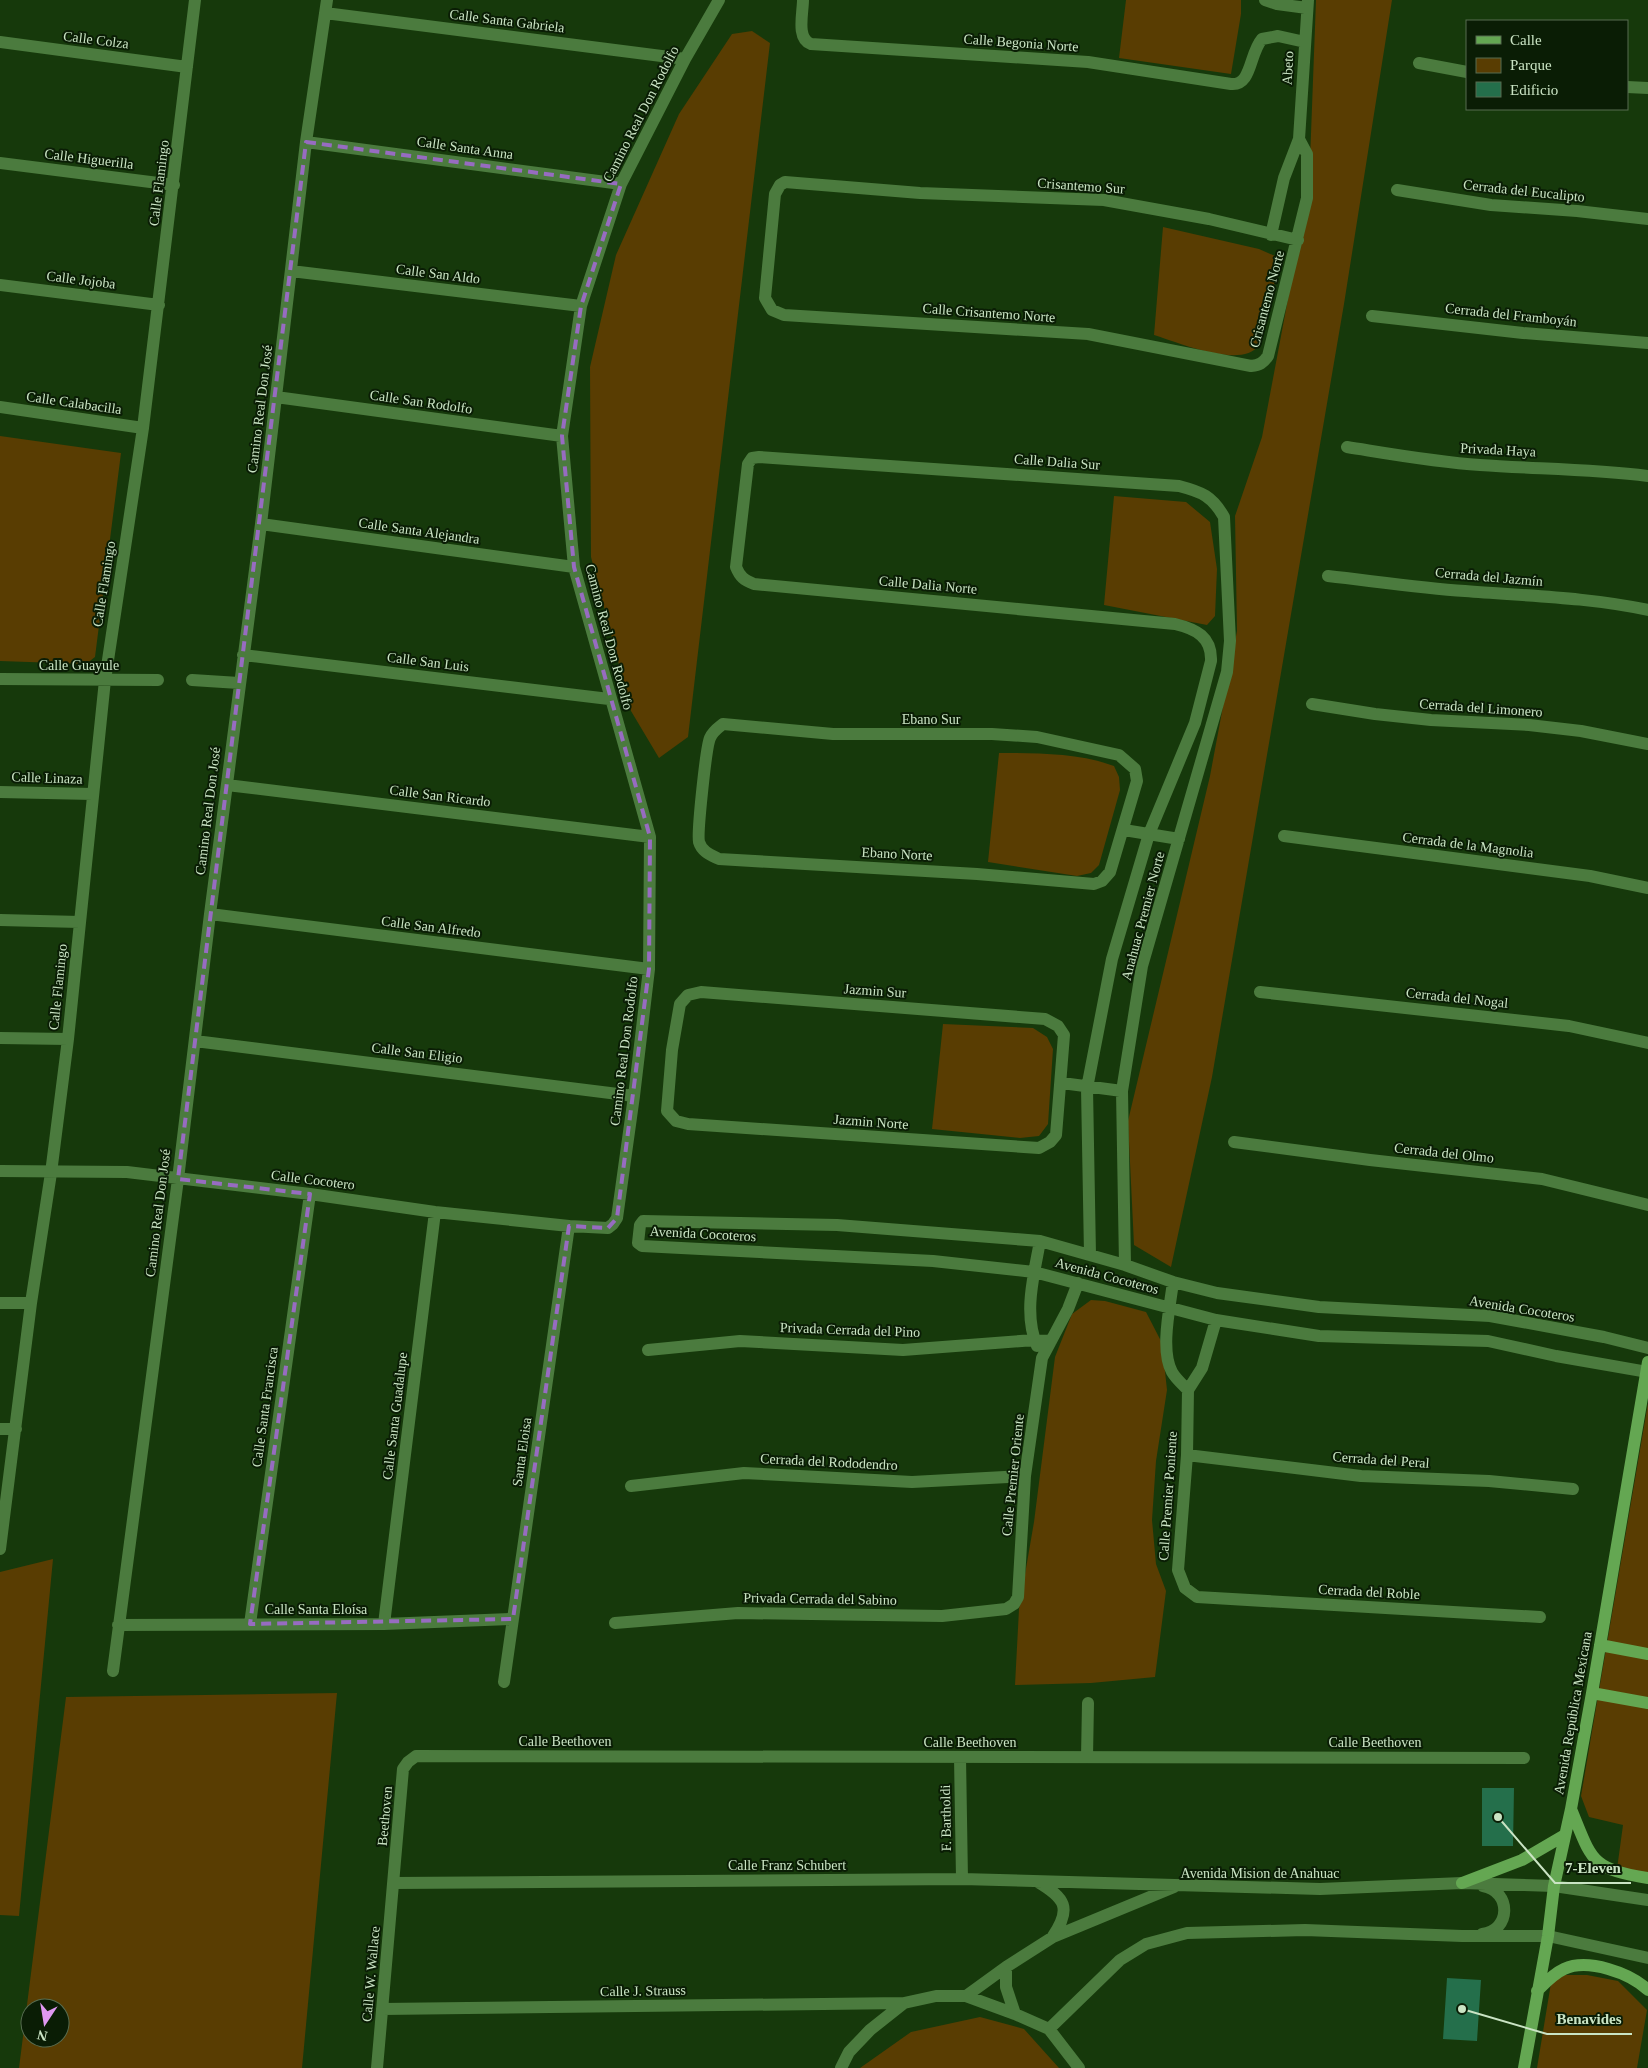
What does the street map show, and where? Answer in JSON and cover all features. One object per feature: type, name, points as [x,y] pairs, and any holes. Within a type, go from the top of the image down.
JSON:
[{"type":"main road","name":"Avenida República Mexicana","points":[[1524,2068],[1548,1936],[1554,1886],[1571,1809],[1648,1368]]},
{"type":"main road","points":[[1600,1645],[1648,1654]]},
{"type":"main road","points":[[1592,1693],[1648,1703]]},
{"type":"main road","points":[[1571,1809],[1586,1845],[1595,1860],[1605,1868],[1648,1878]]},
{"type":"main road","points":[[1462,1883],[1522,1860],[1565,1835]]},
{"type":"main road","points":[[1537,1991],[1550,1978],[1566,1968],[1588,1966],[1607,1968],[1627,1975],[1640,1982],[1648,1990]]},
{"type":"street","name":"Calle Flamingo","points":[[1,1549],[31,1303],[51,1173],[68,1039],[105,680],[143,428],[195,0]]},
{"type":"street","name":"Camino Real Don Rodolfo","points":[[617,1218],[649,969],[650,837],[609,700],[574,567],[562,436],[581,306],[621,184],[685,59],[719,0]]},
{"type":"street","name":"Calle Begonia Norte","points":[[803,0],[802,34],[805,41],[811,44],[1088,62],[1236,85],[1243,82],[1246,78],[1254,51],[1262,39],[1278,36],[1305,42]]},
{"type":"street","points":[[1265,0],[1277,4],[1308,4]]},
{"type":"street","name":"Abeto","points":[[1299,139],[1308,4]]},
{"type":"street","name":"Calle Santa Gabriela","points":[[326,6],[685,59]]},
{"type":"street","name":"Camino Real Don José","points":[[113,1671],[178,1179],[239,684],[261,524],[306,142],[326,6]]},
{"type":"street","name":"Calle Colza","points":[[0,42],[187,67]]},
{"type":"street","points":[[1419,63],[1466,72]]},
{"type":"street","points":[[1628,87],[1648,88]]},
{"type":"street","points":[[1271,235],[1284,178],[1299,139]]},
{"type":"street","points":[[1298,240],[1307,198],[1308,177],[1307,154],[1299,139]]},
{"type":"street","name":"Calle Santa Anna","points":[[306,142],[621,184]]},
{"type":"street","name":"Calle Higuerilla","points":[[0,163],[174,184]]},
{"type":"street","name":"Crisantemo Sur","points":[[768,252],[775,194],[780,185],[790,182],[881,191],[1104,200],[1209,219],[1298,240]]},
{"type":"street","name":"Cerrada del Eucalipto","points":[[1397,190],[1492,205],[1576,211],[1648,219]]},
{"type":"street","name":"Crisantemo Norte","points":[[1262,364],[1268,356],[1298,240]]},
{"type":"street","name":"Calle Crisantemo Norte","points":[[768,252],[765,298],[772,310],[777,313],[1088,334],[1251,366],[1262,364]]},
{"type":"street","name":"Calle San Aldo","points":[[291,271],[581,306]]},
{"type":"street","name":"Calle Jojoba","points":[[0,285],[159,305]]},
{"type":"street","name":"Cerrada del Framboyán","points":[[1372,316],[1523,333],[1648,343]]},
{"type":"street","name":"Calle San Rodolfo","points":[[276,398],[562,436]]},
{"type":"street","name":"Calle Calabacilla","points":[[0,407],[143,428]]},
{"type":"street","name":"Privada Haya","points":[[1347,447],[1481,465],[1616,472],[1648,476]]},
{"type":"street","name":"Calle Dalia Sur","points":[[752,458],[1179,486],[1197,491],[1209,497],[1217,505],[1224,518],[1230,641]]},
{"type":"street","name":"Calle Dalia Norte","points":[[752,458],[748,464],[736,567],[742,578],[754,584],[1175,624],[1190,627],[1200,632],[1207,641]]},
{"type":"street","name":"Calle Santa Alejandra","points":[[261,524],[574,567]]},
{"type":"street","name":"Cerrada del Jazmín","points":[[1328,576],[1463,591],[1582,600],[1648,610]]},
{"type":"street","points":[[1207,641],[1230,641]]},
{"type":"street","name":"Anahuac Premier Norte","points":[[1090,1255],[1087,1088],[1112,959],[1149,834],[1195,723],[1211,661],[1207,641]]},
{"type":"street","name":"Anahuac Premier Norte","points":[[1125,1265],[1122,1091],[1142,966],[1227,672],[1230,641]]},
{"type":"street","name":"Calle San Luis","points":[[243,655],[609,700]]},
{"type":"street","name":"Calle Guayule","points":[[0,679],[158,680]]},
{"type":"street","points":[[192,680],[239,684]]},
{"type":"street","name":"Cerrada del Limonero","points":[[1312,704],[1384,715],[1529,725],[1581,731],[1648,744]]},
{"type":"street","points":[[1195,723],[1212,727]]},
{"type":"street","name":"Ebano Sur","points":[[704,784],[710,738],[715,730],[724,724],[833,734],[992,734],[1037,737],[1119,755],[1135,769],[1137,781],[1124,830]]},
{"type":"street","name":"Ebano Norte","points":[[704,784],[699,842],[705,852],[719,859],[977,874],[1094,884],[1102,881],[1110,872],[1124,830]]},
{"type":"street","name":"Calle San Ricardo","points":[[227,785],[650,837]]},
{"type":"street","name":"Calle Linaza","points":[[0,792],[93,794]]},
{"type":"street","points":[[1124,830],[1179,840]]},
{"type":"street","name":"Cerrada de la Magnolia","points":[[1284,836],[1563,872],[1648,888]]},
{"type":"street","name":"Calle San Alfredo","points":[[210,914],[649,969]]},
{"type":"street","points":[[0,920],[80,922]]},
{"type":"street","name":"Jazmin Sur","points":[[672,1050],[680,1004],[688,996],[701,992],[1035,1018],[1045,1019],[1058,1026],[1064,1035],[1062,1083]]},
{"type":"street","name":"Cerrada del Nogal","points":[[1260,992],[1569,1026],[1648,1043]]},
{"type":"street","points":[[0,1038],[68,1039]]},
{"type":"street","name":"Calle San Eligio","points":[[195,1040],[634,1096]]},
{"type":"street","name":"Jazmin Norte","points":[[672,1050],[667,1111],[676,1121],[688,1124],[1039,1148],[1050,1142],[1056,1135],[1062,1083]]},
{"type":"street","points":[[1062,1083],[1087,1088],[1122,1091]]},
{"type":"street","name":"Cerrada del Olmo","points":[[1234,1142],[1370,1160],[1542,1179],[1648,1205]]},
{"type":"street","name":"Calle Cocotero","points":[[0,1171],[51,1173],[122,1172],[310,1194],[435,1212],[570,1226],[608,1228],[617,1218]]},
{"type":"street","name":"Calle Santa Francisca","points":[[250,1624],[310,1194]]},
{"type":"street","name":"Calle Santa Guadalupe","points":[[384,1624],[435,1212]]},
{"type":"street","name":"Avenida Cocoteros","points":[[1648,1348],[1490,1316],[1319,1306],[1217,1293],[1173,1282],[1125,1265],[1040,1241],[837,1225],[643,1221],[640,1224],[638,1243],[642,1246],[933,1261],[1034,1272],[1216,1320],[1320,1336],[1488,1341],[1556,1356],[1648,1368]]},
{"type":"street","name":"Santa Eloisa","points":[[504,1682],[570,1226]]},
{"type":"street","points":[[1040,1241],[1030,1300],[1034,1340],[1042,1358]]},
{"type":"street","points":[[1173,1282],[1169,1309],[1168,1359],[1172,1373],[1188,1390],[1202,1368],[1216,1320]]},
{"type":"street","name":"Calle Premier Oriente","points":[[1018,1596],[1025,1476],[1042,1358],[1068,1309],[1078,1283]]},
{"type":"street","points":[[0,1302],[31,1303]]},
{"type":"street","name":"Privada Cerrada del Pino","points":[[648,1350],[740,1340],[902,1350],[1034,1340],[1051,1341]]},
{"type":"street","name":"Calle Premier Poniente","points":[[1188,1390],[1187,1454],[1178,1570],[1185,1588],[1197,1597]]},
{"type":"street","points":[[0,1429],[16,1429]]},
{"type":"street","name":"Cerrada del Peral","points":[[1187,1454],[1361,1476],[1489,1481],[1572,1489]]},
{"type":"street","name":"Cerrada del Rododendro","points":[[631,1486],[744,1473],[912,1482],[1025,1476]]},
{"type":"street","name":"Privada Cerrada del Sabino","points":[[615,1623],[738,1613],[942,1616],[1006,1609],[1014,1604],[1018,1596]]},
{"type":"street","name":"Cerrada del Roble","points":[[1197,1597],[1540,1617]]},
{"type":"street","name":"Calle Santa Eloísa","points":[[118,1625],[384,1624],[513,1620]]},
{"type":"street","points":[[1087,1757],[1088,1702]]},
{"type":"street","name":"Calle Beethoven","points":[[416,1756],[1524,1758]]},
{"type":"street","name":"Beethoven","points":[[394,1883],[404,1769],[408,1762],[416,1756]]},
{"type":"street","name":"F. Bartholdi","points":[[960,1757],[962,1879]]},
{"type":"street","name":"Calle Franz Schubert","points":[[394,1883],[962,1879],[1179,1886]]},
{"type":"street","points":[[1036,1880],[1060,1897],[1064,1905],[1062,1923],[1053,1937]]},
{"type":"street","name":"Calle W. Wallace","points":[[377,2068],[394,1883]]},
{"type":"street","name":"Avenida Mision de Anahuac","points":[[1462,1883],[1492,1888],[1501,1895],[1504,1907],[1503,1920],[1497,1928],[1488,1934],[1462,1936]]},
{"type":"street","name":"Avenida Mision de Anahuac","points":[[966,1996],[1006,1967],[1053,1937],[1179,1886],[1320,1889],[1462,1883],[1554,1886],[1648,1900]]},
{"type":"street","name":"Avenida Mision de Anahuac","points":[[1049,2029],[1120,1960],[1146,1944],[1187,1933],[1305,1930],[1462,1936],[1548,1936],[1612,1948],[1648,1958]]},
{"type":"street","points":[[1006,1967],[1006,1987],[1014,2014]]},
{"type":"street","points":[[841,2068],[849,2052],[870,2030],[904,2004],[936,1996],[966,1996],[1049,2029],[1080,2068]]},
{"type":"street","name":"Calle J. Strauss","points":[[382,2009],[904,2004]]},
{"type":"highlighted area","points":[[306,142],[621,184],[581,306],[562,436],[574,567],[650,837],[649,969],[617,1218],[608,1228],[569,1226],[513,1619],[250,1624],[310,1194],[178,1179]]},
{"type":"green space","points":[[1126,0],[1241,0],[1241,14],[1231,74],[1119,58]]},
{"type":"green space","points":[[1316,0],[1392,0],[1344,304],[1212,1077],[1171,1267],[1134,1245],[1128,1121],[1210,776],[1237,631],[1235,516],[1262,437],[1309,187]]},
{"type":"green space","points":[[752,31],[770,43],[688,737],[659,758],[631,711],[591,557],[590,367],[616,255],[679,114],[732,34]]},
{"type":"green space","points":[[1163,227],[1259,249],[1275,256],[1276,278],[1263,335],[1259,345],[1251,352],[1239,355],[1224,355],[1193,348],[1154,335]]},
{"type":"green space","points":[[0,436],[121,453],[95,657],[86,664],[0,661]]},
{"type":"green space","points":[[1114,496],[1186,502],[1210,522],[1217,569],[1215,616],[1207,625],[1104,605]]},
{"type":"green space","points":[[999,753],[1072,756],[1114,766],[1119,777],[1120,790],[1099,865],[1091,873],[1077,876],[988,862]]},
{"type":"green space","points":[[943,1024],[1033,1028],[1047,1037],[1053,1049],[1048,1124],[1039,1136],[1020,1138],[932,1129]]},
{"type":"green space","points":[[1091,1300],[1105,1301],[1146,1312],[1162,1343],[1167,1390],[1156,1461],[1152,1520],[1156,1564],[1166,1591],[1155,1677],[1091,1683],[1015,1685],[1019,1609],[1034,1522],[1055,1357],[1072,1314]]},
{"type":"green space","points":[[1648,1403],[1648,1873],[1617,1869],[1623,1825],[1589,1817],[1581,1796]]},
{"type":"green space","points":[[53,1559],[19,1916],[0,1915],[0,1572]]},
{"type":"green space","points":[[337,1693],[302,2068],[19,2068],[22,2048],[70,2048],[70,1998],[28,1998],[66,1697]]},
{"type":"green space","points":[[1565,1975],[1587,1975],[1618,1981],[1647,2010],[1637,2068],[1537,2068],[1551,1983]]},
{"type":"green space","points":[[980,2017],[1024,2029],[1059,2068],[860,2068],[911,2032]]},
{"type":"building","points":[[1482,1788],[1514,1788],[1513,1846],[1482,1846]]},
{"type":"building","points":[[1447,1978],[1481,1980],[1477,2041],[1443,2039]]},
{"type":"place","name":"7-Eleven","points":[[1498,1817]]},
{"type":"place","name":"Benavides","points":[[1462,2009]]}]
